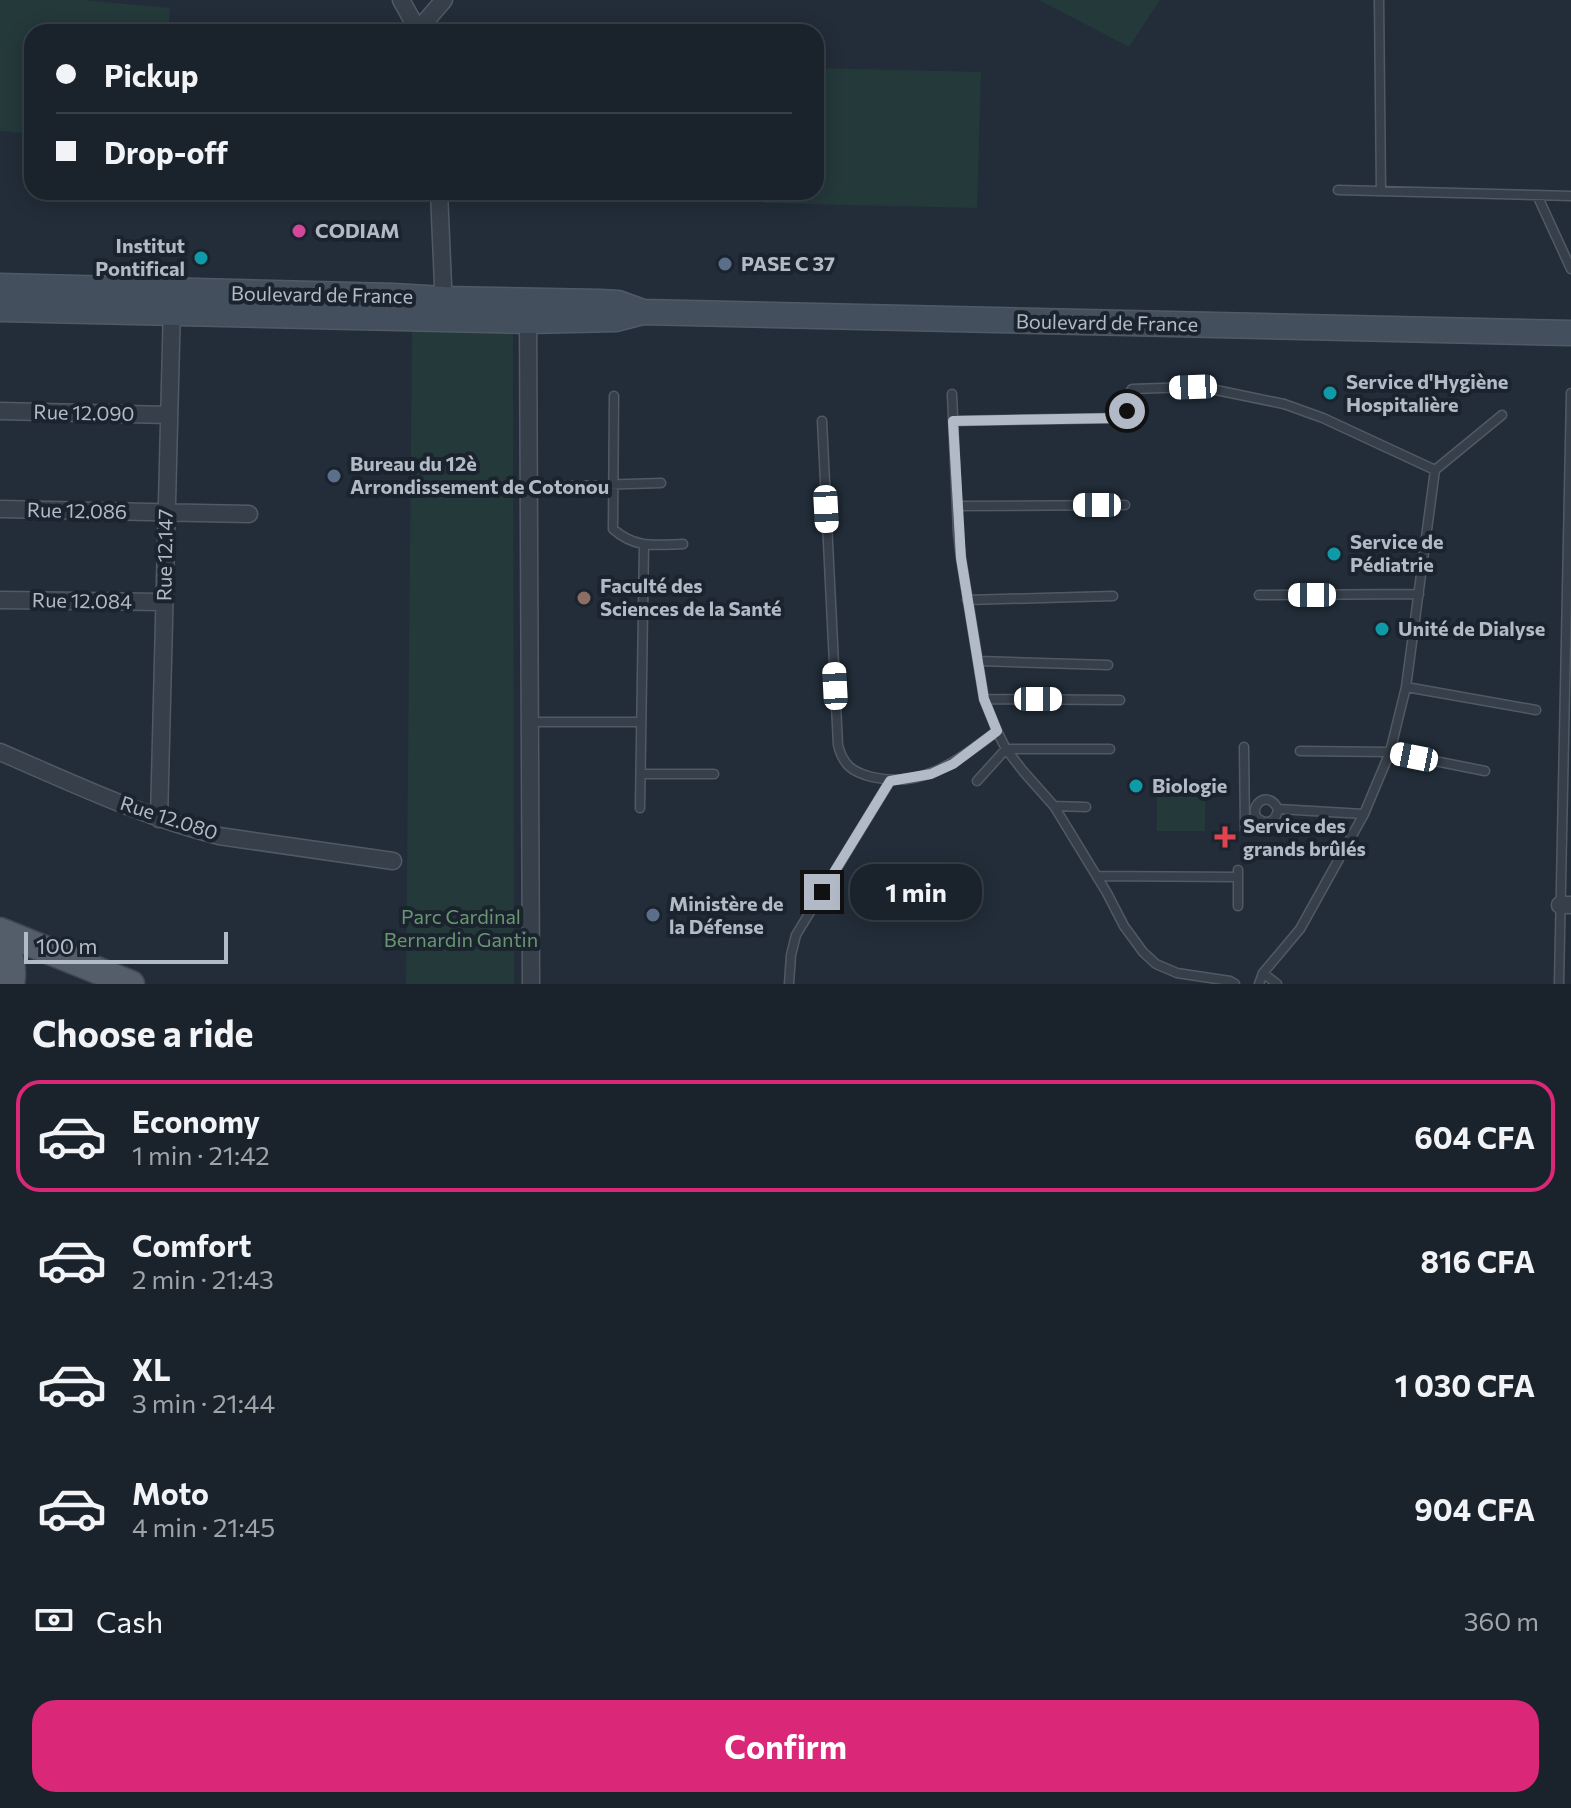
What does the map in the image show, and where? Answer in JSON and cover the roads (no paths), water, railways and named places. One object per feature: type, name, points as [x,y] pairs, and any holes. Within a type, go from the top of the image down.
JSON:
[{"type":"main road","points":[[0,931],[131,984]]},
{"type":"main road","points":[[0,942],[8,953],[13,971],[11,984]]},
{"type":"street","points":[[401,0],[415,24]]},
{"type":"street","points":[[425,24],[444,0]]},
{"type":"street","points":[[439,200],[444,308]]},
{"type":"street","name":"Boulevard de France","points":[[0,286],[172,302]]},
{"type":"street","name":"Boulevard de France","points":[[0,309],[393,296],[444,308],[528,310],[618,303],[643,312],[1571,333]]},
{"type":"street","name":"Rue 12.147","points":[[159,819],[172,302]]},
{"type":"street","points":[[528,310],[531,984]]},
{"type":"street","name":"Rue 12.090","points":[[0,411],[169,415]]},
{"type":"street","name":"Rue 12.086","points":[[0,509],[249,514]]},
{"type":"street","name":"Rue 12.084","points":[[0,600],[164,602]]},
{"type":"street","name":"Rue 12.080","points":[[0,752],[159,819],[219,836],[393,861]]},
{"type":"lane","points":[[1379,0],[1381,191]]},
{"type":"lane","points":[[1338,190],[1571,196]]},
{"type":"lane","points":[[1537,195],[1571,269]]},
{"type":"lane","points":[[953,421],[1120,418],[1127,411],[1129,391],[1132,389],[1193,387],[1284,404],[1323,418],[1435,470]]},
{"type":"lane","points":[[1559,984],[1565,905],[1571,393]]},
{"type":"lane","points":[[952,394],[959,546],[984,699],[997,731],[1006,749],[1054,806],[1124,926],[1143,952],[1156,964],[1177,973],[1235,984]]},
{"type":"lane","points":[[614,396],[613,529],[625,540],[644,545],[683,544]]},
{"type":"lane","points":[[1259,984],[1263,973],[1300,929],[1364,814],[1390,752],[1406,687],[1435,470],[1502,415]]},
{"type":"lane","points":[[822,421],[841,758],[851,769],[890,781],[931,774],[953,764],[997,731]]},
{"type":"lane","points":[[528,487],[661,483]]},
{"type":"lane","points":[[957,506],[1125,505]]},
{"type":"lane","points":[[640,808],[644,545]]},
{"type":"lane","points":[[1259,595],[1419,594]]},
{"type":"lane","points":[[967,600],[1113,596]]},
{"type":"lane","points":[[979,661],[1108,665]]},
{"type":"lane","points":[[1406,687],[1536,710]]},
{"type":"lane","points":[[984,699],[1120,700]]},
{"type":"lane","points":[[529,722],[641,722]]},
{"type":"lane","points":[[1244,747],[1245,830]]},
{"type":"lane","points":[[977,781],[1006,749],[1110,749]]},
{"type":"lane","points":[[1300,751],[1390,752],[1485,771]]},
{"type":"lane","points":[[641,774],[714,774]]},
{"type":"lane","points":[[789,984],[796,935],[890,781]]},
{"type":"lane","points":[[1268,799],[1275,802],[1278,809],[1277,816],[1264,822],[1254,812],[1261,800],[1268,799]]},
{"type":"lane","points":[[1054,806],[1086,807]]},
{"type":"lane","points":[[1244,808],[1255,809]]},
{"type":"lane","points":[[1278,809],[1364,814]]},
{"type":"lane","points":[[1097,876],[1238,874],[1238,906]]},
{"type":"lane","points":[[1263,973],[1277,984]]},
{"type":"place","name":"CODIAM","points":[[299,231]]},
{"type":"place","name":"Institut Pontifical","points":[[201,258]]},
{"type":"place","name":"PASE C 37","points":[[725,264]]},
{"type":"place","name":"Service d'Hygiène Hospitalière","points":[[1330,393]]},
{"type":"place","name":"Bureau du 12è Arrondissement de Cotonou","points":[[334,476]]},
{"type":"place","name":"Service de Pédiatrie","points":[[1334,554]]},
{"type":"place","name":"Faculté des Sciences de la Santé","points":[[584,598]]},
{"type":"place","name":"Unité de Dialyse","points":[[1382,629]]},
{"type":"place","name":"Biologie","points":[[1136,786]]},
{"type":"place","name":"Service des grands brûlés","points":[[1225,837]]},
{"type":"place","name":"Ministère de la Défense","points":[[653,915]]},
{"type":"park label","name":"Parc Cardinal Bernardin Gantin","points":[[461,928]]}]
